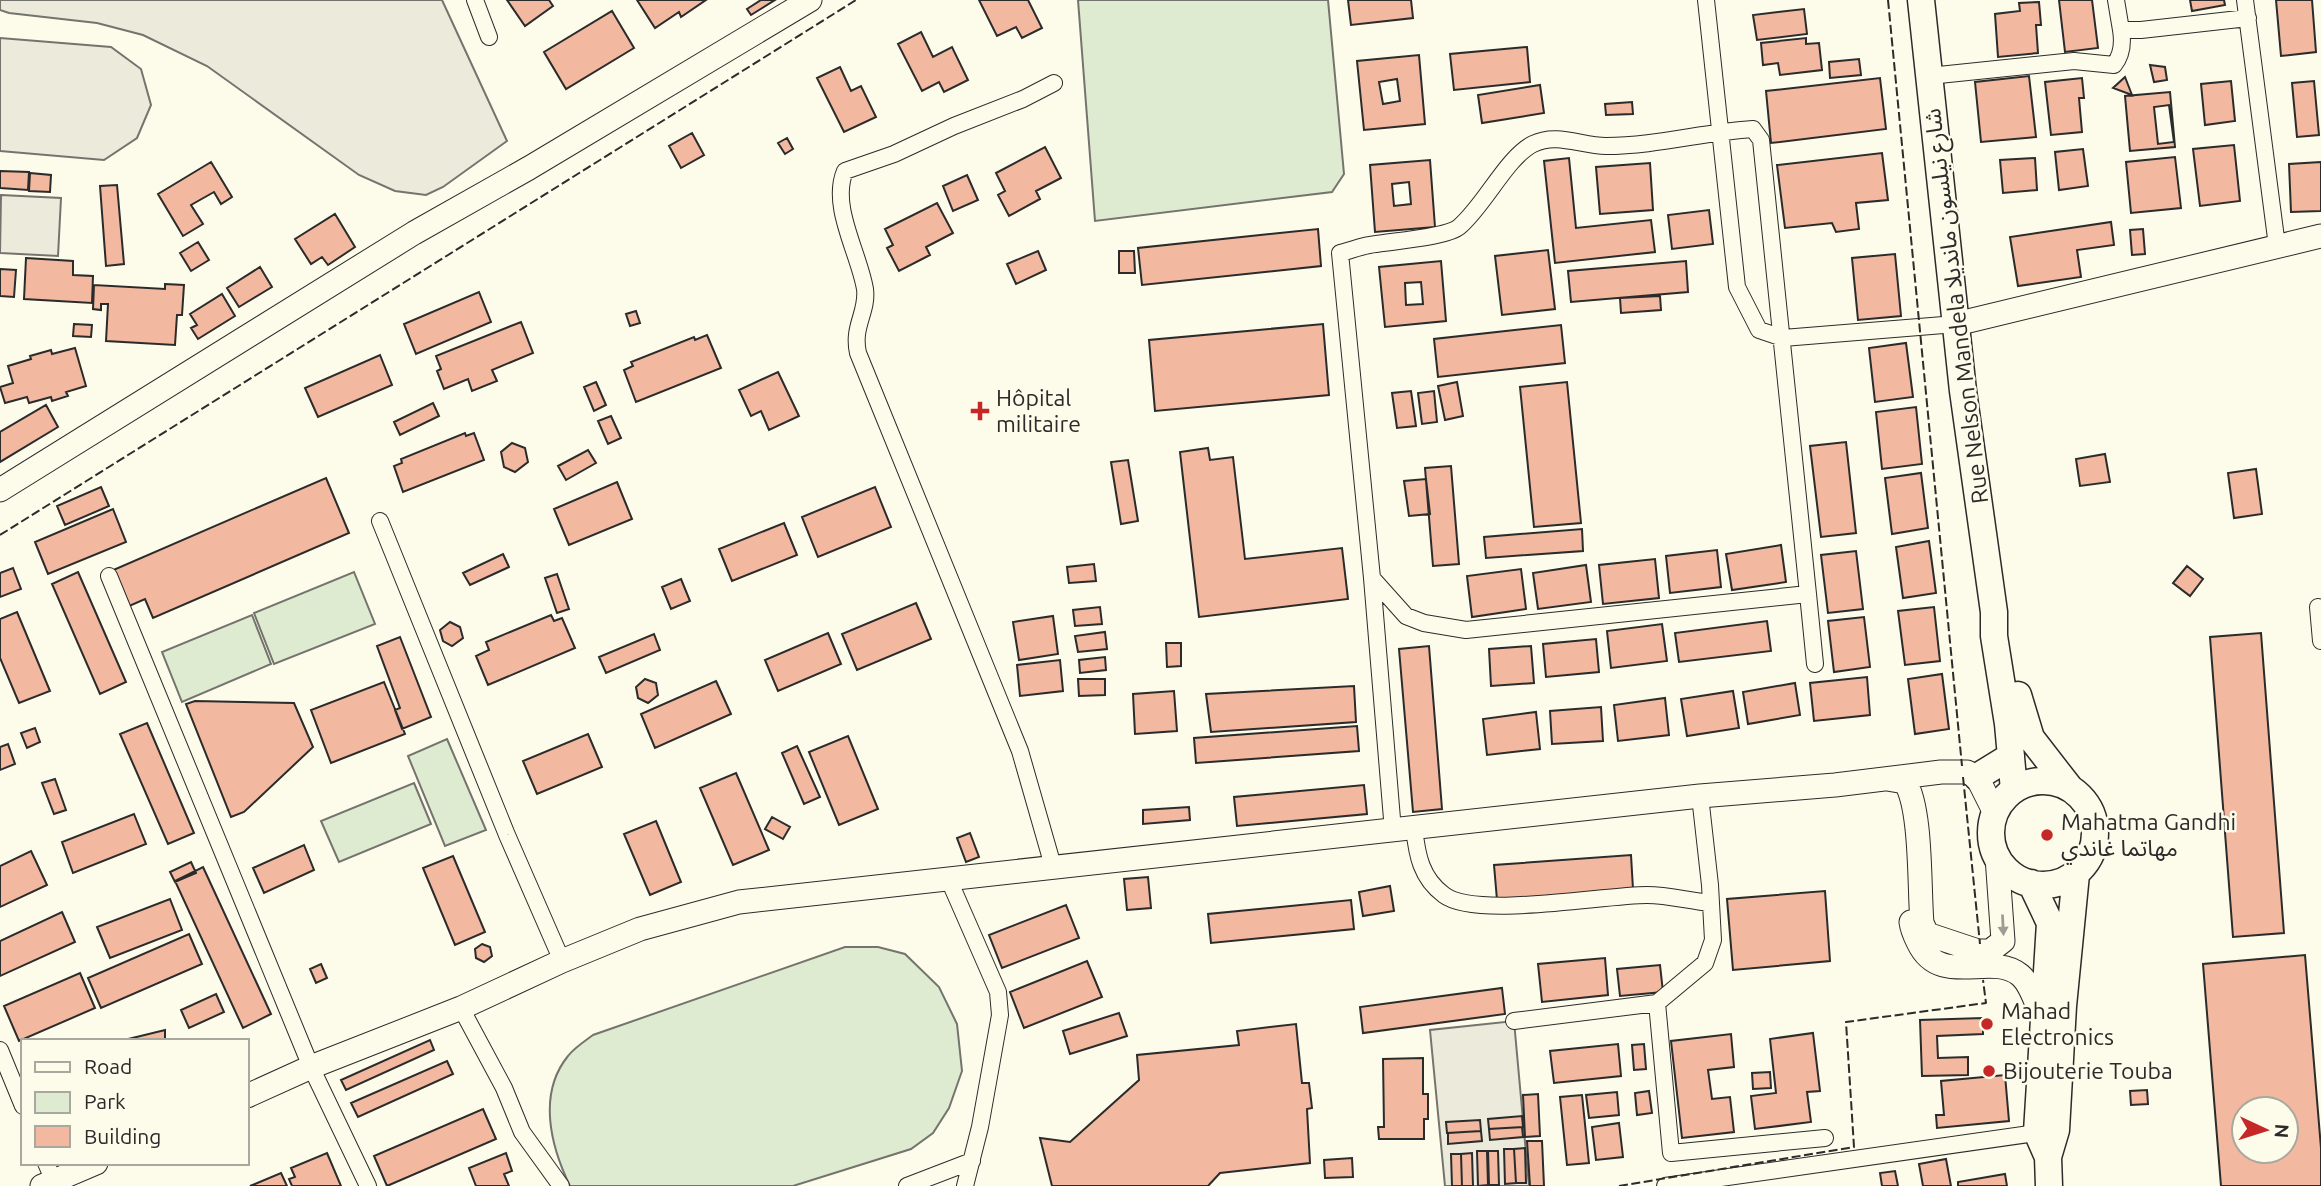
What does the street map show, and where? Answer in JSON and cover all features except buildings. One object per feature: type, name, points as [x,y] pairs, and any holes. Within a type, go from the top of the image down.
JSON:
[{"type":"main road","name":"Rue Nelson Mandela شارع نيلسون مانديلا","points":[[1921,0],[1970,444],[1994,612],[1994,636],[2014,790]]},
{"type":"main road","name":"Rue Nelson Mandela شارع نيلسون مانديلا","points":[[1994,612],[2003,626],[2031,738],[2069,787]]},
{"type":"main road","points":[[1978,777],[2011,757]]},
{"type":"main road","points":[[2041,780],[2069,787],[2084,800],[2095,824],[2092,852],[2076,874],[2054,883],[2031,883],[2018,878],[2006,869],[1997,857],[1992,835],[1995,813],[2003,800],[2027,783],[2041,780]]},
{"type":"main road","points":[[2046,1131],[2063,1006],[2076,874]]},
{"type":"main road","points":[[2031,883],[2050,923],[2042,1018],[2049,1186]]},
{"type":"street","points":[[475,0],[489,37]]},
{"type":"street","points":[[0,491],[414,233],[529,168],[810,0]]},
{"type":"street","points":[[1706,0],[1737,287],[1759,330],[1783,338],[1956,324],[2321,236]]},
{"type":"street","points":[[1929,76],[2074,61],[2114,65],[2121,52],[2121,30],[2116,0]]},
{"type":"street","points":[[2245,0],[2277,246]]},
{"type":"street","points":[[2121,30],[2248,18]]},
{"type":"street","points":[[1053,866],[1020,751],[858,354],[855,339],[864,306],[865,290],[841,203],[840,182],[845,171],[894,154],[1054,83]]},
{"type":"street","points":[[1711,903],[1648,895],[1475,905],[1446,897],[1429,881],[1404,830],[1372,578],[1340,253],[1457,229],[1483,202],[1510,165],[1533,145],[1559,138],[1588,146],[1635,146],[1720,131],[1753,129],[1761,139],[1815,664]]},
{"type":"street","points":[[380,521],[507,835],[562,961]]},
{"type":"street","points":[[109,576],[311,1067],[368,1186]]},
{"type":"street","points":[[1372,578],[1406,616],[1424,624],[1466,630],[1808,594]]},
{"type":"street","points":[[2318,607],[2321,641]]},
{"type":"street","points":[[248,1096],[311,1067],[461,1008],[562,961],[640,929],[739,902],[1941,772],[1967,772],[1978,777],[1995,813]]},
{"type":"street","points":[[1886,779],[1905,782],[1910,791],[1918,846],[1922,923],[1927,934],[1978,951],[1990,951],[2003,941],[1997,857]]},
{"type":"street","points":[[1886,779],[1901,790],[1912,929],[1923,953],[1931,960],[1959,969],[1995,968],[2023,976],[2042,1018]]},
{"type":"street","points":[[1514,1021],[1657,1003],[1705,964],[1713,940],[1700,796]]},
{"type":"street","points":[[949,880],[998,992],[1000,1015],[989,1080],[965,1186]]},
{"type":"street","points":[[1657,1003],[1671,1153],[1825,1138]]},
{"type":"street","points":[[461,1008],[504,1088],[522,1132],[561,1186]]},
{"type":"street","points":[[0,1051],[21,1101]]},
{"type":"street","points":[[1665,1186],[2046,1131]]},
{"type":"street","points":[[906,1186],[972,1161]]},
{"type":"street","points":[[49,1179],[90,1165]]},
{"type":"green space","points":[[1078,0],[1328,0],[1344,174],[1332,192],[1095,221]]},
{"type":"green space","points":[[354,572],[375,624],[274,664],[254,613]]},
{"type":"green space","points":[[252,615],[271,664],[182,702],[162,652]]},
{"type":"green space","points":[[447,739],[486,830],[445,846],[408,756]]},
{"type":"green space","points":[[414,783],[431,824],[339,862],[321,821]]},
{"type":"green space","points":[[845,947],[878,947],[905,954],[939,987],[957,1024],[962,1071],[949,1108],[933,1133],[911,1149],[793,1186],[570,1186],[557,1155],[550,1121],[550,1104],[558,1071],[576,1047],[593,1035]]},
{"type":"shaded area","points":[[0,0],[442,0],[507,141],[443,187],[426,195],[395,191],[359,175],[207,66],[143,35],[97,23],[9,13],[0,10]]},
{"type":"shaded area","points":[[0,38],[111,47],[141,69],[151,105],[137,138],[104,160],[0,151]]},
{"type":"shaded area","points":[[1,195],[61,198],[58,256],[0,253]]},
{"type":"shaded area","points":[[1514,1021],[1529,1186],[1445,1186],[1430,1030]]},
{"type":"fence","points":[[0,535],[856,0]]},
{"type":"fence","points":[[1888,0],[1962,766]]},
{"type":"fence","points":[[1963,777],[1980,944]]},
{"type":"fence","points":[[1619,1186],[1854,1147],[1846,1022],[1986,1003],[1983,980]]},
{"type":"place","name":"Hôpital militaire","points":[[980,411]]},
{"type":"place","name":"Mahatma Gandhi مهاتما غاندي","points":[[2047,835]]},
{"type":"place","name":"Mahad Electronics","points":[[1987,1024]]},
{"type":"place","name":"Bijouterie Touba","points":[[1989,1071]]}]
